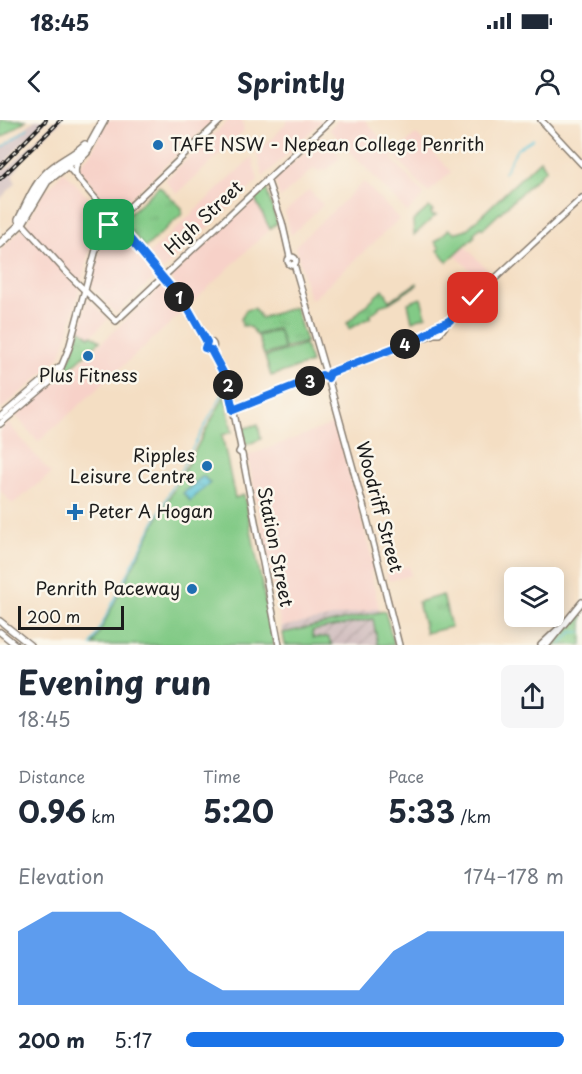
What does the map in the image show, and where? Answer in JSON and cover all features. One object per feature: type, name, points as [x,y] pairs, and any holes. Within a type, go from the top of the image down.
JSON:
[{"type":"highway","points":[[65,163],[81,156],[93,141],[102,120]]},
{"type":"highway","points":[[0,244],[20,221],[46,181],[86,145],[102,120]]},
{"type":"highway","points":[[0,239],[20,221]]},
{"type":"street","points":[[0,424],[50,382],[60,370],[69,348],[98,238],[114,220],[221,120]]},
{"type":"street","name":"High Street","points":[[84,289],[115,321],[330,120]]},
{"type":"street","points":[[541,120],[582,164]]},
{"type":"street","points":[[78,179],[75,166],[90,150],[93,141]]},
{"type":"street","points":[[65,163],[163,277]]},
{"type":"street","name":"Woodriff Street","points":[[267,179],[282,222],[290,257],[288,263],[294,264],[326,374],[399,645]]},
{"type":"street","points":[[233,410],[436,331],[582,198]]},
{"type":"street","points":[[20,221],[84,289]]},
{"type":"street","name":"Station Street","points":[[163,277],[189,308],[207,342],[205,348],[211,350],[226,378],[279,645]]},
{"type":"street","points":[[0,417],[62,364]]},
{"type":"street","points":[[541,645],[581,604]]},
{"type":"street","points":[[0,621],[30,645]]},
{"type":"street","points":[[547,645],[558,629]]},
{"type":"street","points":[[0,632],[16,645]]},
{"type":"shaded area","points":[[35,120],[45,122],[18,147],[1,168],[3,170],[8,168],[56,120],[62,120],[10,171],[21,165],[12,175],[16,183],[0,199],[0,148],[7,143],[6,140],[8,142]]},
{"type":"shaded area","points":[[108,120],[180,120],[180,122],[183,120],[214,120],[114,213],[79,168],[92,152]]},
{"type":"shaded area","points":[[229,120],[242,120],[244,131],[177,194],[166,179]]},
{"type":"shaded area","points":[[288,120],[323,120],[263,177],[256,152],[276,135]]},
{"type":"shaded area","points":[[338,120],[365,120],[394,154],[416,134],[451,172],[428,193],[394,155],[391,158],[424,194],[407,212],[329,129]]},
{"type":"shaded area","points":[[321,136],[341,157],[326,170],[318,171],[314,168],[280,198],[275,180]]},
{"type":"shaded area","points":[[252,157],[258,181],[163,270],[149,254]]},
{"type":"shaded area","points":[[63,172],[106,218],[106,221],[97,230],[92,240],[60,356],[0,410],[0,250],[29,220],[45,188],[48,189]]},
{"type":"shaded area","points":[[364,182],[399,219],[314,298],[310,299],[295,246]]},
{"type":"shaded area","points":[[309,190],[323,205],[291,235],[285,212]]},
{"type":"shaded area","points":[[255,199],[270,229],[192,303],[170,278]]},
{"type":"shaded area","points":[[112,230],[115,230],[155,277],[116,314],[91,286],[103,240]]},
{"type":"shaded area","points":[[465,246],[492,275],[482,283],[455,254]]},
{"type":"shaded area","points":[[162,286],[184,311],[38,442],[16,416],[81,362]]},
{"type":"shaded area","points":[[89,299],[108,319],[90,337],[80,329]]},
{"type":"shaded area","points":[[8,423],[51,474],[12,504],[0,490],[0,429]]},
{"type":"shaded area","points":[[333,424],[336,425],[375,570],[370,571],[379,608],[281,627],[248,458],[250,455]]},
{"type":"shaded area","points":[[409,566],[411,575],[389,581],[386,572]]},
{"type":"shaded area","points":[[379,608],[388,645],[285,645],[281,627]]},
{"type":"green space","points":[[0,120],[26,120],[3,137],[0,134]]},
{"type":"green space","points":[[540,160],[546,169],[483,229],[481,227],[473,234],[475,236],[447,262],[435,242],[449,229],[454,233],[467,229]]},
{"type":"green space","points":[[159,186],[182,208],[182,214],[145,248],[122,221]]},
{"type":"green space","points":[[266,188],[277,223],[270,229],[255,199]]},
{"type":"green space","points":[[429,207],[433,211],[432,215],[436,215],[414,235],[413,221]]},
{"type":"green space","points":[[417,283],[389,303],[379,306],[370,315],[371,317],[349,329],[347,323],[383,289],[389,301]]},
{"type":"green space","points":[[421,298],[426,316],[412,321],[408,303]]},
{"type":"green space","points":[[295,307],[306,342],[284,348],[278,328],[256,335],[254,330],[242,326],[241,319],[246,310],[254,308],[261,318]]},
{"type":"green space","points":[[80,329],[100,341],[66,372],[64,370],[73,352]]},
{"type":"green space","points":[[278,330],[284,349],[264,355],[258,336]]},
{"type":"green space","points":[[305,344],[311,363],[271,376],[265,357]]},
{"type":"green space","name":"Penrith Paceway","points":[[225,395],[232,432],[222,435],[235,498],[244,495],[274,645],[93,645],[150,533]]},
{"type":"green space","points":[[258,424],[261,439],[246,445],[243,429]]},
{"type":"green space","points":[[443,595],[451,627],[426,633],[418,602]]},
{"type":"green space","points":[[385,611],[394,645],[378,645],[373,619],[312,631],[313,638],[328,637],[332,645],[285,645],[283,633]]},
{"type":"green space","points":[[582,614],[582,645],[553,645]]},
{"type":"water","points":[[203,476],[210,483],[190,501],[183,493]]},
{"type":"waterway","points":[[0,149],[28,128]]},
{"type":"waterway","points":[[504,173],[517,149],[533,139]]},
{"type":"waterway","points":[[91,645],[223,393]]},
{"type":"waterway","points":[[560,645],[572,632],[582,632]]},
{"type":"railway","points":[[0,167],[46,120]]},
{"type":"railway","points":[[0,179],[61,120]]},
{"type":"place","name":"TAFE NSW - Nepean College Penrith","points":[[158,145]]},
{"type":"place","name":"Plus Fitness","points":[[88,356]]},
{"type":"place","name":"Ripples Leisure Centre","points":[[207,466]]},
{"type":"place","name":"Peter A Hogan","points":[[75,512]]},
{"type":"place","name":"Penrith Paceway","points":[[192,589]]},
{"type":"route","points":[[109,225],[114,220],[189,308],[207,342],[204,345],[206,350],[211,350],[226,378],[233,410],[322,375],[328,378],[330,373],[420,338],[433,328],[449,321],[473,298]]}]
